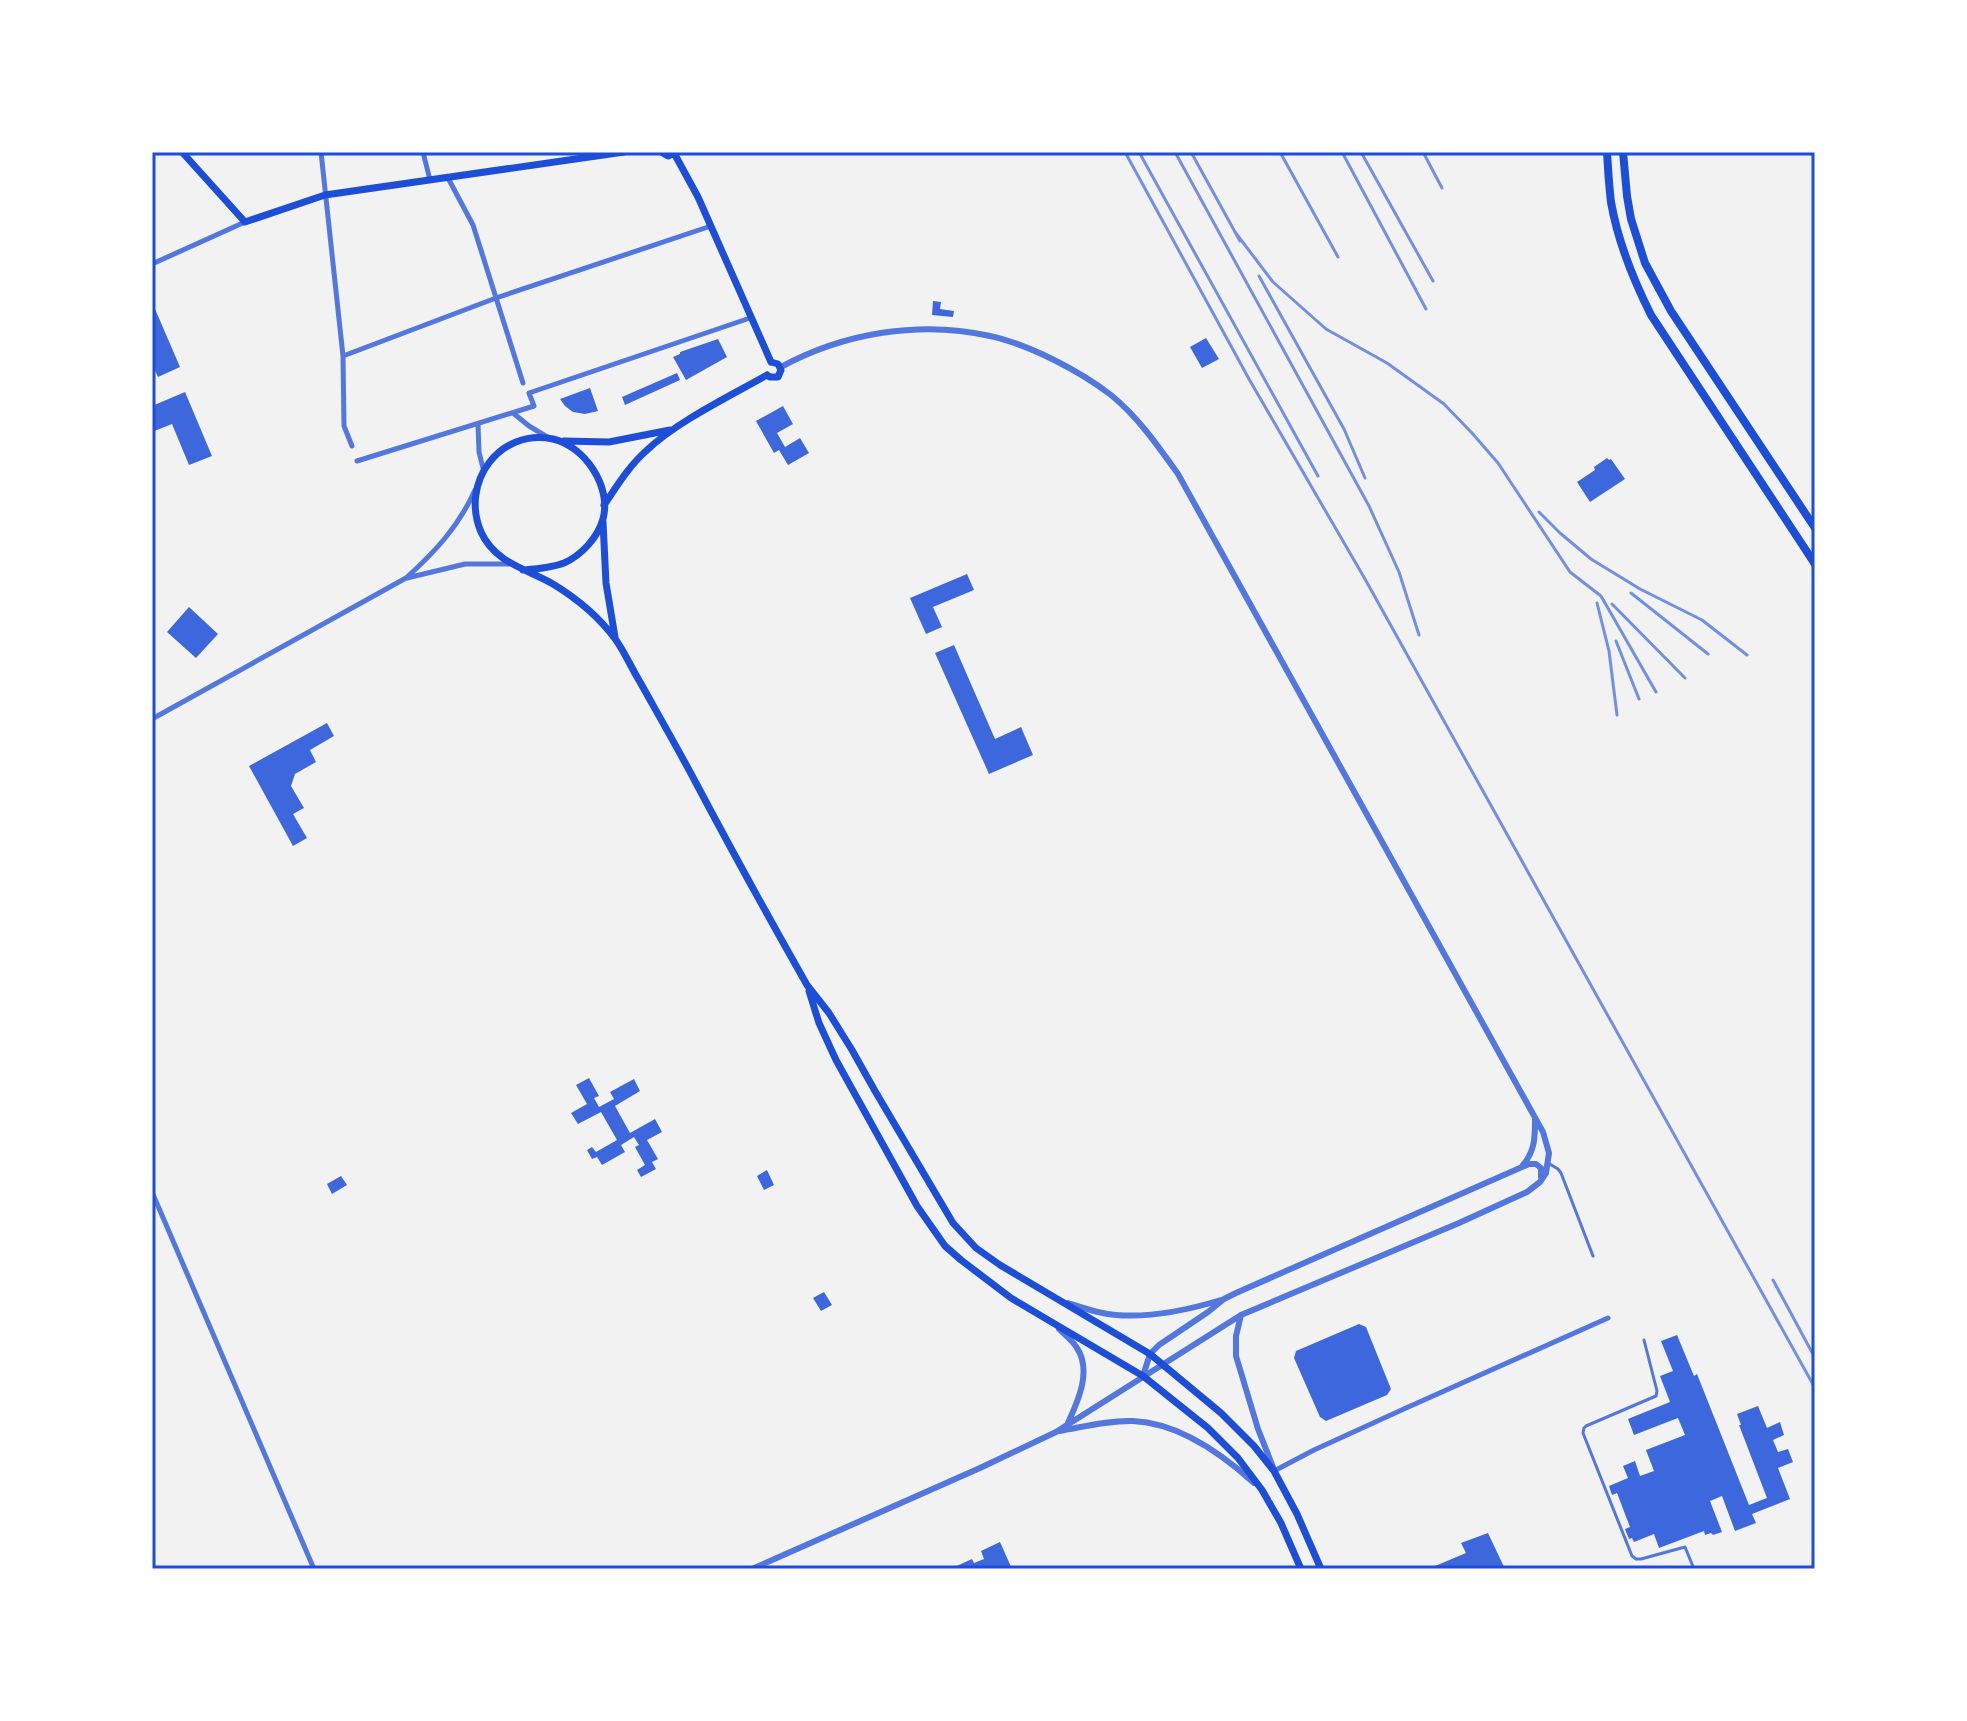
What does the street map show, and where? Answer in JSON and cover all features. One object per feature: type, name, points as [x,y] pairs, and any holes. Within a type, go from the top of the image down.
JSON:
[{"type":"main road","points":[[182,152],[245,222],[325,195],[624,152]]},
{"type":"main road","points":[[604,505],[637,460],[672,429],[767,375],[778,377],[781,370],[778,364],[771,362],[675,153],[668,156],[661,152]]},
{"type":"main road","points":[[1607,152],[1616,228],[1631,273],[1651,315],[1815,564]]},
{"type":"main road","points":[[1623,152],[1631,219],[1645,263],[1671,311],[1815,528]]},
{"type":"main road","points":[[767,375],[766,368],[771,362]]},
{"type":"main road","points":[[672,429],[609,442],[534,438],[503,448],[483,468],[477,486],[476,518],[482,534],[491,548],[509,564],[551,583],[570,596],[615,639],[807,985],[852,1050],[953,1223],[988,1257],[1150,1354],[1221,1413],[1274,1471],[1321,1569]]},
{"type":"main road","points":[[554,440],[573,448],[599,480],[604,505],[606,583],[615,639]]},
{"type":"main road","points":[[523,570],[565,563],[583,551],[603,519]]},
{"type":"main road","points":[[807,985],[819,1023],[836,1060],[936,1236],[961,1260],[1011,1298],[1143,1376],[1208,1428],[1238,1458],[1262,1490],[1281,1523],[1301,1569]]},
{"type":"street","points":[[321,152],[343,356],[344,426],[352,446]]},
{"type":"street","points":[[423,152],[430,181]]},
{"type":"street","points":[[448,178],[473,225],[523,383]]},
{"type":"street","points":[[152,264],[245,222]]},
{"type":"street","points":[[343,356],[496,298],[711,226]]},
{"type":"street","points":[[357,461],[534,406],[529,393],[750,318]]},
{"type":"street","points":[[752,1569],[1056,1432],[1241,1315],[1527,1192],[1540,1182],[1548,1163],[1547,1142],[1535,1117],[1178,474],[1150,435],[1127,410],[1110,394],[1065,366],[1007,341],[963,332],[925,330],[876,334],[829,344],[781,367]]},
{"type":"street","points":[[513,413],[554,440]]},
{"type":"street","points":[[478,424],[483,468]]},
{"type":"street","points":[[152,719],[406,578],[435,552],[452,531],[477,486]]},
{"type":"street","points":[[406,578],[465,564],[509,564]]},
{"type":"street","points":[[1517,1169],[1530,1157],[1534,1147],[1535,1117]]},
{"type":"street","points":[[1057,1299],[1117,1316],[1164,1314],[1196,1307],[1224,1299],[1517,1169],[1536,1164],[1543,1173],[1540,1182]]},
{"type":"street","points":[[152,1192],[314,1569]]},
{"type":"street","points":[[1143,1376],[1150,1354],[1159,1345],[1224,1299]]},
{"type":"street","points":[[1241,1315],[1236,1336],[1236,1356],[1274,1471],[1608,1318]]},
{"type":"street","points":[[1057,1326],[1077,1347],[1083,1360],[1078,1401],[1067,1424]]},
{"type":"street","points":[[1056,1432],[1134,1421],[1165,1427],[1190,1437],[1232,1463],[1262,1490]]},
{"type":"lane","points":[[1548,1163],[1561,1173],[1593,1256]]},
{"type":"lane","points":[[1644,1340],[1656,1396],[1586,1426],[1583,1431],[1632,1556],[1641,1559],[1685,1547],[1694,1569]]},
{"type":"building","points":[[933,301],[941,302],[940,309],[954,311],[953,317],[932,315]]},
{"type":"building","points":[[152,302],[180,367],[158,377],[152,364]]},
{"type":"building","points":[[1206,338],[1219,359],[1202,368],[1190,347]]},
{"type":"building","points":[[718,339],[727,357],[686,380],[673,357]]},
{"type":"building","points":[[677,373],[680,380],[625,405],[622,397]]},
{"type":"building","points":[[590,388],[598,411],[585,414],[573,412],[560,399]]},
{"type":"building","points":[[185,392],[212,456],[189,465],[172,424],[152,432],[152,406]]},
{"type":"building","points":[[783,406],[793,424],[777,433],[785,447],[800,438],[809,453],[788,465],[779,450],[774,453],[756,421]]},
{"type":"building","points":[[1607,458],[1625,479],[1590,502],[1577,482]]},
{"type":"building","points":[[967,574],[974,590],[933,607],[942,627],[926,634],[910,598]]},
{"type":"building","points":[[189,607],[218,634],[196,658],[167,632]]},
{"type":"building","points":[[954,645],[995,739],[1021,727],[1033,755],[989,774],[935,653]]},
{"type":"building","points":[[327,723],[334,736],[310,750],[316,762],[295,774],[291,786],[304,808],[293,814],[307,838],[293,846],[249,766]]},
{"type":"building","points":[[589,1078],[599,1096],[594,1098],[599,1107],[614,1099],[610,1092],[634,1079],[640,1091],[615,1106],[630,1133],[655,1119],[662,1132],[647,1140],[658,1159],[652,1162],[656,1169],[641,1177],[637,1170],[645,1165],[635,1147],[639,1145],[634,1137],[621,1145],[625,1152],[602,1165],[597,1157],[592,1159],[587,1150],[592,1147],[596,1152],[617,1140],[601,1112],[578,1124],[571,1113],[587,1104],[576,1085]]},
{"type":"building","points":[[767,1170],[774,1185],[764,1190],[757,1176]]},
{"type":"building","points":[[341,1176],[347,1185],[332,1194],[327,1184]]},
{"type":"building","points":[[824,1292],[832,1305],[821,1311],[813,1298]]},
{"type":"building","points":[[1359,1324],[1366,1327],[1391,1389],[1387,1395],[1326,1421],[1320,1417],[1294,1358],[1296,1351]]},
{"type":"building","points":[[1677,1335],[1694,1376],[1697,1374],[1749,1505],[1767,1498],[1737,1414],[1758,1406],[1767,1428],[1780,1422],[1784,1435],[1773,1440],[1778,1452],[1788,1449],[1793,1462],[1778,1468],[1790,1499],[1752,1514],[1756,1523],[1735,1531],[1722,1496],[1710,1501],[1722,1532],[1705,1535],[1704,1531],[1659,1548],[1654,1534],[1634,1542],[1632,1538],[1629,1539],[1625,1529],[1630,1527],[1617,1493],[1612,1495],[1609,1486],[1628,1478],[1623,1466],[1635,1461],[1640,1476],[1654,1471],[1646,1450],[1685,1435],[1678,1418],[1634,1435],[1628,1419],[1670,1402],[1660,1376],[1673,1371],[1661,1341]]},
{"type":"building","points":[[1488,1533],[1505,1569],[1428,1569],[1466,1553],[1461,1543]]},
{"type":"building","points":[[1000,1542],[1012,1569],[950,1569],[972,1559],[974,1563],[984,1559],[981,1551]]},
{"type":"railway","points":[[1125,152],[1815,1388]]},
{"type":"railway","points":[[1139,152],[1318,476]]},
{"type":"railway","points":[[1175,152],[1369,506],[1399,572],[1419,635]]},
{"type":"railway","points":[[1191,152],[1240,241]]},
{"type":"railway","points":[[1280,152],[1338,257]]},
{"type":"railway","points":[[1342,152],[1426,309]]},
{"type":"railway","points":[[1361,152],[1433,281]]},
{"type":"railway","points":[[1423,152],[1442,188]]},
{"type":"railway","points":[[1235,232],[1273,282],[1326,329],[1387,363],[1444,404],[1472,433],[1498,463],[1570,572],[1601,596],[1656,692]]},
{"type":"railway","points":[[1259,276],[1344,429],[1365,478]]},
{"type":"railway","points":[[1539,512],[1591,559],[1640,589],[1702,620],[1747,655]]},
{"type":"railway","points":[[1631,593],[1708,654]]},
{"type":"railway","points":[[1597,603],[1609,651],[1617,715]]},
{"type":"railway","points":[[1612,604],[1685,678]]},
{"type":"railway","points":[[1616,641],[1639,699]]},
{"type":"railway","points":[[1773,1280],[1815,1358]]}]
